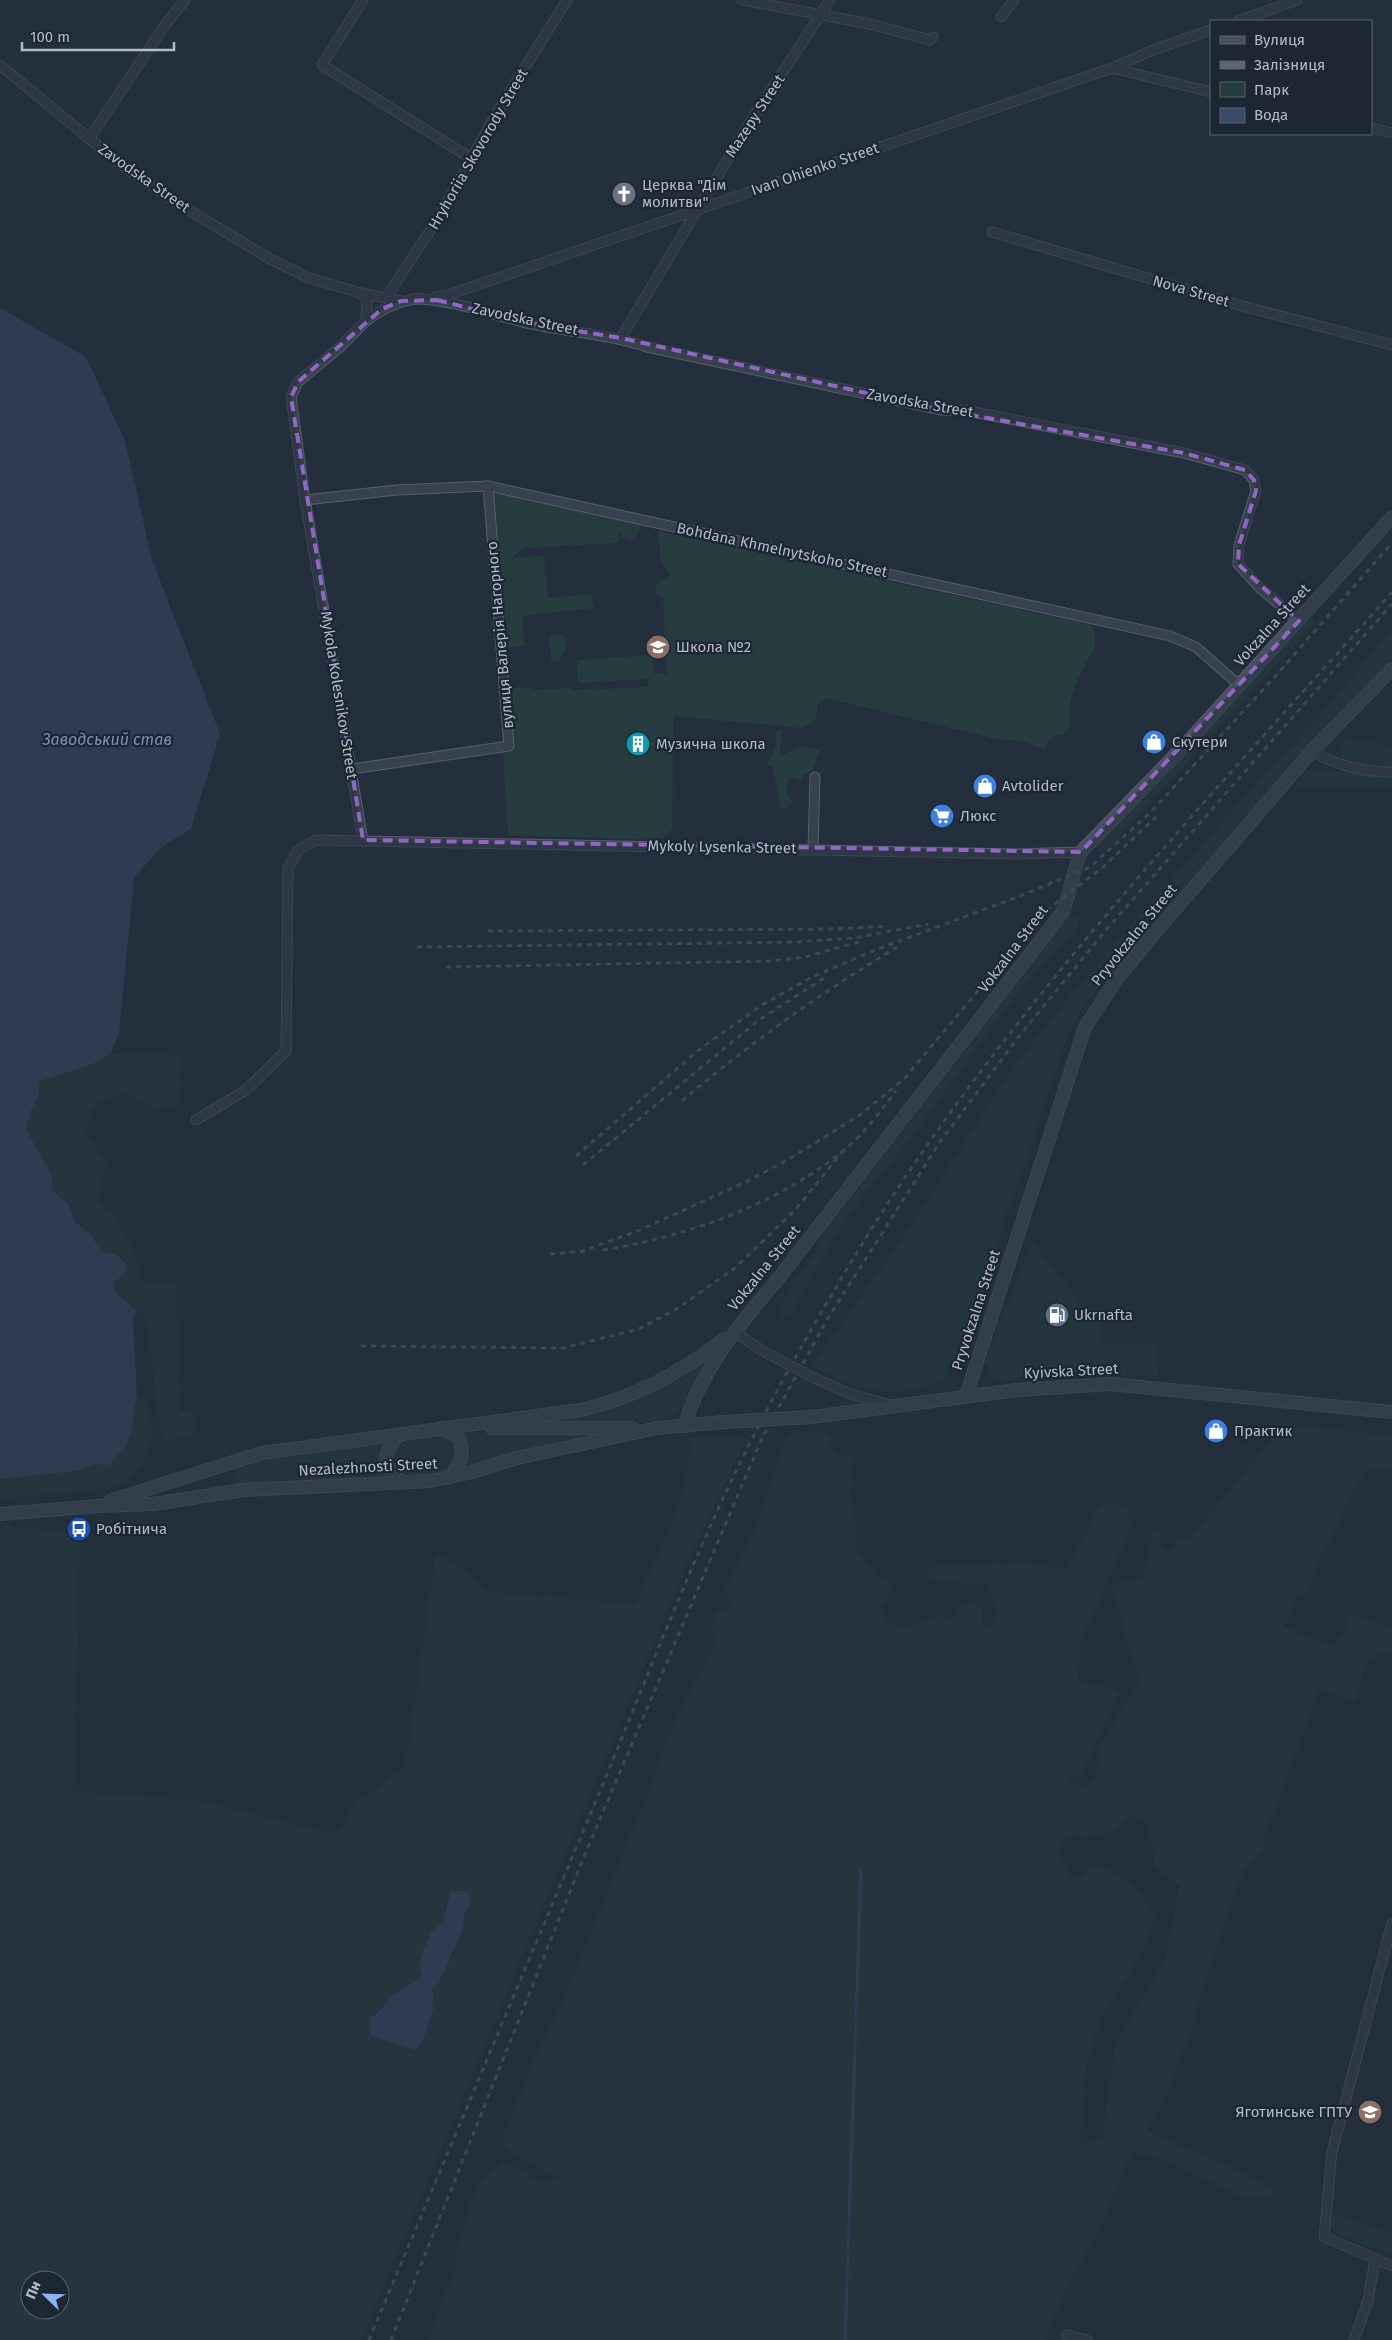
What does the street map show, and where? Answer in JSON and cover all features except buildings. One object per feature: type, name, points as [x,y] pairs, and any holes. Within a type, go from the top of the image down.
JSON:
[{"type":"street","points":[[89,139],[165,25],[185,0]]},
{"type":"street","points":[[363,0],[322,65],[472,159]]},
{"type":"street","name":"Hryhoriia Skovorody Street","points":[[387,296],[439,217],[567,0]]},
{"type":"street","points":[[742,0],[870,24],[930,40],[934,38]]},
{"type":"street","name":"Mazepy Street","points":[[621,338],[663,270],[696,210],[830,0]]},
{"type":"street","points":[[1001,17],[1014,0]]},
{"type":"street","points":[[1241,20],[1297,0]]},
{"type":"street","name":"Ivan Ohienko Street","points":[[417,299],[448,295],[1112,68],[1153,50],[1210,30]]},
{"type":"street","name":"Zavodska Street","points":[[0,65],[120,164],[169,198],[270,259],[309,278],[361,293],[387,296],[401,301]]},
{"type":"street","points":[[1112,68],[1210,92]]},
{"type":"street","points":[[1372,128],[1392,133]]},
{"type":"street","name":"Nova Street","points":[[992,232],[1242,306],[1392,345]]},
{"type":"street","points":[[361,293],[367,301],[367,317]]},
{"type":"street","points":[[401,301],[417,299]]},
{"type":"street","name":"Zavodska Street","points":[[417,299],[438,300],[528,323],[621,338],[647,347],[942,410],[963,410],[1184,453],[1245,470],[1254,480],[1256,491],[1239,545],[1238,564],[1260,588],[1299,621]]},
{"type":"street","name":"Mykola Kolesnikov Street","points":[[362,840],[352,769],[306,500],[291,396],[298,382],[340,347],[367,317],[401,301]]},
{"type":"street","name":"Bohdana Khmelnytskoho Street","points":[[306,500],[397,490],[488,486],[1170,636],[1196,648],[1239,686]]},
{"type":"street","name":"вулиця Валерія Нагорного","points":[[352,769],[509,746],[488,486]]},
{"type":"street","name":"Vokzalna Street","points":[[684,1426],[706,1373],[734,1331],[778,1279],[1062,913],[1067,902],[1075,865],[1081,852],[1185,745],[1392,517]]},
{"type":"street","name":"Pryvokzalna Street","points":[[966,1396],[1085,1027],[1128,964],[1312,751],[1392,669]]},
{"type":"street","points":[[1312,751],[1332,763],[1352,768],[1392,772]]},
{"type":"street","points":[[813,848],[815,777]]},
{"type":"street","points":[[196,1120],[246,1090],[286,1051],[288,868],[298,850],[316,840],[362,840]]},
{"type":"street","name":"Mykoly Lysenka Street","points":[[362,840],[813,848],[1015,854],[1081,852]]},
{"type":"street","points":[[442,1428],[580,1410],[610,1403],[639,1392],[695,1362],[734,1331],[763,1351],[812,1377],[848,1393],[898,1407]]},
{"type":"street","name":"Kyivska Street","points":[[724,1422],[812,1417],[1016,1390],[1111,1384],[1392,1412]]},
{"type":"street","name":"Nezalezhnosti Street","points":[[0,1514],[98,1506],[153,1504],[243,1490],[400,1481],[416,1483],[447,1478],[517,1458],[657,1428],[724,1422]]},
{"type":"street","points":[[442,1428],[657,1428]]},
{"type":"street","points":[[442,1428],[459,1438],[462,1450],[462,1461],[458,1468],[447,1478]]},
{"type":"street","name":"Nezalezhnosti Street","points":[[98,1506],[262,1453],[442,1428]]},
{"type":"street","points":[[399,1435],[389,1447],[386,1465],[390,1472],[400,1481]]},
{"type":"street","points":[[1392,1923],[1332,2152],[1324,2237],[1392,2266]]},
{"type":"street","points":[[1354,2340],[1368,2300],[1375,2259]]},
{"type":"street","points":[[1067,2335],[1087,2340]]},
{"type":"highlighted area","points":[[437,300],[528,323],[621,338],[942,410],[1184,453],[1245,470],[1254,480],[1256,491],[1239,545],[1238,564],[1299,621],[1081,852],[363,840],[291,397],[298,382],[382,309],[401,301]]},
{"type":"green space","points":[[498,492],[642,522],[638,533],[631,541],[624,538],[619,532],[618,543],[524,548],[511,558],[544,556],[548,598],[591,594],[595,608],[522,616],[525,646],[508,648],[506,624],[497,621],[487,500]]},
{"type":"green space","points":[[658,531],[1090,625],[1093,627],[1095,645],[1073,693],[1069,708],[1070,726],[1063,735],[1054,735],[1044,749],[1028,743],[996,739],[826,698],[818,705],[814,721],[801,728],[674,716],[672,829],[667,836],[659,840],[508,835],[503,753],[514,749],[510,688],[532,687],[535,690],[571,688],[572,690],[648,687],[648,679],[578,683],[577,660],[652,655],[653,673],[667,674],[663,598],[656,594],[656,585],[670,575],[661,561]]},
{"type":"green space","points":[[1308,617],[1315,623],[1102,855],[1095,847]]},
{"type":"green space","points":[[1392,629],[1392,660],[1086,1002],[1068,1034],[1027,1160],[1003,1221],[996,1252],[984,1285],[968,1341],[942,1382],[904,1391],[880,1391],[845,1382],[812,1366],[899,1243],[1019,1060],[1087,976],[1252,788],[1323,712]]},
{"type":"green space","points":[[562,634],[565,636],[566,647],[560,660],[551,662],[549,635]]},
{"type":"green space","points":[[775,731],[782,731],[780,752],[782,755],[802,746],[820,750],[813,770],[803,775],[801,781],[792,777],[788,779],[787,793],[792,801],[787,808],[780,808],[773,767],[768,764],[776,745]]},
{"type":"green space","points":[[1344,737],[1363,742],[1372,739],[1379,745],[1392,746],[1392,787],[1295,786],[1306,771],[1339,771]]},
{"type":"green space","points":[[1067,916],[1076,918],[1079,924],[1073,933],[1042,965],[1004,1011],[908,1142],[862,1197],[831,1243],[791,1313],[782,1317],[780,1310],[792,1284],[814,1255],[823,1235]]},
{"type":"green space","points":[[110,1053],[181,1055],[178,1104],[157,1110],[139,1099],[125,1094],[118,1094],[92,1108],[86,1134],[109,1166],[99,1178],[100,1204],[112,1212],[137,1258],[138,1278],[142,1282],[176,1284],[180,1411],[193,1412],[194,1435],[170,1440],[162,1439],[147,1318],[116,1293],[114,1282],[115,1255],[102,1252],[90,1234],[75,1222],[69,1205],[51,1189],[53,1178],[26,1129],[38,1094],[38,1082]]},
{"type":"green space","points":[[1032,1241],[1083,1307],[1103,1309],[1102,1344],[1158,1344],[1157,1377],[1118,1375],[1004,1381],[991,1378],[986,1361]]},
{"type":"green space","points":[[705,1361],[682,1406],[672,1416],[660,1420],[616,1424],[497,1424],[640,1395]]},
{"type":"green space","points":[[137,1397],[146,1400],[152,1428],[148,1453],[143,1464],[135,1473],[111,1488],[0,1499],[0,1479],[76,1471],[97,1464],[132,1430],[133,1405]]},
{"type":"green space","points":[[1279,1423],[1392,1436],[1392,1471],[1367,1468],[1350,1496],[1335,1532],[1322,1553],[1308,1592],[1298,1596],[1284,1627],[1332,1646],[1345,1630],[1349,1614],[1392,1628],[1392,1655],[1382,1652],[1367,1661],[1356,1702],[1319,1689],[1263,1841],[1263,1851],[1243,1872],[1168,2092],[1147,2131],[1247,2174],[1275,2191],[1272,2198],[1243,2197],[1153,2155],[1131,2152],[1099,2230],[1071,2278],[1044,2340],[429,2340],[457,2263],[458,2248],[470,2205],[482,2182],[504,2162],[524,2171],[539,2182],[560,2179],[513,2153],[505,2146],[504,2134],[534,2060],[565,1996],[653,1782],[666,1743],[689,1693],[715,1647],[714,1616],[716,1612],[726,1609],[731,1602],[725,1591],[759,1522],[782,1447],[794,1431],[825,1432],[832,1440],[829,1447],[837,1455],[852,1457],[851,1495],[856,1548],[877,1577],[893,1583],[886,1601],[880,1604],[887,1622],[894,1625],[913,1625],[926,1621],[938,1614],[953,1620],[964,1605],[976,1603],[981,1609],[981,1627],[991,1627],[999,1611],[986,1584],[936,1582],[936,1578],[926,1577],[931,1567],[1007,1564],[1014,1561],[1065,1569],[1086,1536],[1093,1513],[1104,1503],[1127,1506],[1131,1528],[1081,1641],[1077,1680],[1120,1691],[1082,1773],[1067,1780],[1085,1788],[1096,1775],[1101,1745],[1139,1682],[1111,1584],[1143,1578],[1154,1530],[1160,1532],[1162,1550],[1171,1551],[1177,1539],[1190,1538],[1271,1441]],"holes":[[[1133,1815],[1149,1825],[1156,1867],[1180,1886],[1164,1962],[1116,2042],[1103,2137],[1080,2146],[1085,2067],[1101,2017],[1144,1949],[1155,1913],[1128,1882],[1102,1867],[1092,1865],[1079,1879],[1070,1878],[1058,1852],[1061,1837],[1111,1833]]]},
{"type":"green space","points":[[461,1433],[591,1433],[508,1454],[466,1468],[468,1453]]},
{"type":"green space","points":[[441,1436],[453,1443],[456,1453],[452,1464],[445,1474],[421,1477],[405,1475],[400,1471],[396,1465],[395,1456],[398,1445],[411,1440]]},
{"type":"green space","points":[[747,1437],[686,1566],[361,2340],[0,2340],[0,1526],[14,1525],[14,1529],[31,1527],[80,1535],[73,1791],[208,1802],[331,1833],[341,1829],[355,1800],[379,1789],[388,1779],[405,1768],[436,1554],[451,1560],[489,1592],[636,1604],[680,1501],[689,1458],[689,1438]],"holes":[[[447,1906],[469,1906],[452,1956],[443,1969],[438,1984],[432,1989],[432,1997],[378,2014],[391,1997],[423,1976],[420,1957],[427,1946],[430,1932],[443,1922]]]},
{"type":"green space","points":[[385,1440],[379,1460],[386,1477],[236,1488],[233,1469],[264,1459]]},
{"type":"green space","points":[[1332,2212],[1392,2234],[1392,2256],[1335,2233],[1330,2225]]},
{"type":"water","name":"Заводський став","points":[[0,308],[86,357],[125,441],[152,560],[220,734],[191,829],[163,846],[134,877],[119,1034],[112,1050],[106,1057],[98,1061],[38,1082],[39,1095],[31,1111],[26,1129],[53,1178],[51,1189],[69,1205],[75,1222],[90,1234],[102,1252],[115,1254],[126,1263],[124,1275],[114,1282],[116,1293],[136,1310],[133,1319],[137,1397],[130,1437],[110,1465],[97,1464],[76,1471],[0,1479]]},
{"type":"water","points":[[451,1891],[469,1891],[469,1906],[465,1914],[462,1932],[438,1984],[432,1989],[434,2007],[423,2041],[416,2050],[370,2036],[371,2017],[378,2013],[391,1997],[423,1976],[420,1960],[430,1932],[443,1922]]},
{"type":"waterway","points":[[845,2340],[861,1870]]},
{"type":"railway","points":[[576,1156],[700,1049],[762,1005],[812,977],[875,950],[1015,898],[1090,867],[1151,812],[1271,681],[1392,543]]},
{"type":"railway","points":[[369,2340],[693,1565],[733,1476],[781,1383],[823,1309],[867,1236],[924,1149],[985,1065],[1049,984],[1184,825],[1392,592]]},
{"type":"railway","points":[[391,2340],[583,1859],[763,1436],[828,1318],[940,1142],[1020,1035],[1106,930],[1392,604]]},
{"type":"railway","points":[[580,1252],[640,1230],[752,1179],[789,1159],[860,1115],[904,1079],[1038,919],[1102,868],[1156,817]]},
{"type":"railway","points":[[417,947],[797,942],[854,938],[928,924]]},
{"type":"railway","points":[[488,931],[835,929],[886,926]]},
{"type":"railway","points":[[446,967],[772,961],[805,957],[859,942]]},
{"type":"railway","points":[[682,1101],[787,1019],[842,981],[899,946]]},
{"type":"railway","points":[[583,1165],[759,1020],[824,978]]},
{"type":"railway","points":[[603,1250],[698,1227],[730,1216],[790,1187],[817,1170],[851,1144],[871,1123],[896,1091]]},
{"type":"railway","points":[[361,1346],[563,1348],[639,1329],[678,1308],[735,1268],[796,1209],[843,1151]]},
{"type":"railway","points":[[550,1254],[586,1251]]},
{"type":"place","name":"Церква \"Дім молитви\"","points":[[624,194]]},
{"type":"place","name":"Школа №2","points":[[658,647]]},
{"type":"place","name":"Скутери","points":[[1154,742]]},
{"type":"place","name":"Музична школа","points":[[638,744]]},
{"type":"place","name":"Avtolider","points":[[985,786]]},
{"type":"place","name":"Люкс","points":[[942,816]]},
{"type":"place","name":"Ukrnafta","points":[[1057,1315]]},
{"type":"place","name":"Практик","points":[[1216,1431]]},
{"type":"place","name":"Робітнича","points":[[79,1529]]},
{"type":"place","name":"Яготинське ГПТУ","points":[[1370,2112]]}]
